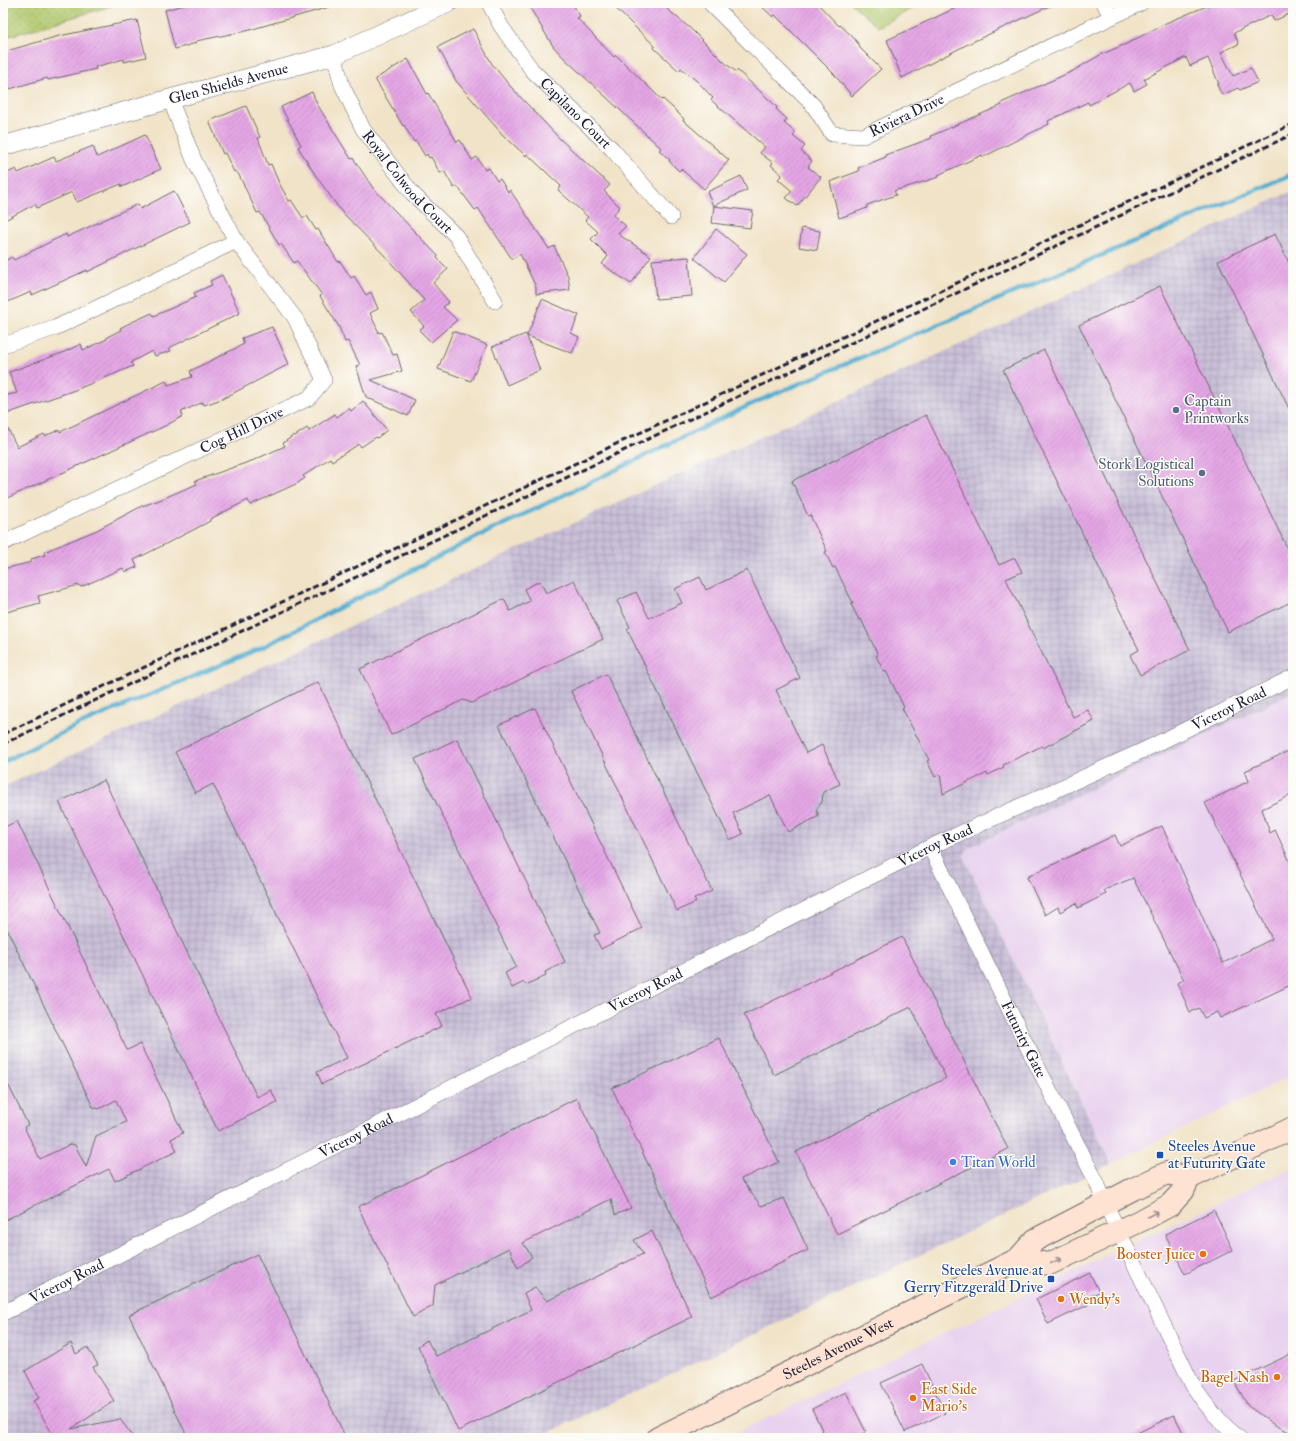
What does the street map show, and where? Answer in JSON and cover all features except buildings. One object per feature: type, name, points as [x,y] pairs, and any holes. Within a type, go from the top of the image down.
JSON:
[{"type":"main road","points":[[1018,1259],[1049,1264],[1170,1205],[1183,1191],[1189,1178],[1293,1128]]},
{"type":"main road","name":"Steeles Avenue West","points":[[658,1438],[1018,1259],[1035,1240],[1105,1203],[1167,1173],[1189,1178]]},
{"type":"street","name":"Glen Shields Avenue","points":[[3,146],[170,98],[334,55],[448,3]]},
{"type":"street","name":"Capilano Court","points":[[489,3],[501,26],[532,70],[612,149],[671,217]]},
{"type":"street","name":"Riviera Drive","points":[[710,3],[813,105],[832,134],[863,136],[1140,3]]},
{"type":"street","points":[[1104,3],[1111,17]]},
{"type":"street","name":"Royal Colwood Court","points":[[334,55],[342,85],[363,129],[412,193],[456,236],[495,301]]},
{"type":"street","name":"Cog Hill Drive","points":[[3,543],[309,398],[324,380],[294,318],[236,241],[194,160],[170,98]]},
{"type":"street","points":[[3,345],[55,328],[236,241]]},
{"type":"street","name":"Viceroy Road","points":[[3,1313],[930,847],[1146,749],[1293,677]]},
{"type":"street","name":"Futurity Gate","points":[[930,847],[1028,1048],[1098,1183],[1105,1203],[1194,1386],[1203,1402],[1223,1425],[1239,1438]]},
{"type":"shaded area","points":[[1290,192],[1293,199],[1293,692],[970,847],[963,855],[1111,1164],[537,1438],[3,1438],[3,787]]},
{"type":"shaded area","points":[[1293,692],[1293,1075],[1111,1164],[963,855],[970,847]]},
{"type":"shaded area","points":[[1293,1167],[1293,1438],[725,1438]]},
{"type":"green space","points":[[3,3],[121,3],[3,38]]},
{"type":"green space","points":[[851,3],[923,3],[878,27]]},
{"type":"waterway","points":[[3,762],[78,725],[261,648],[473,539],[756,402],[1293,174]]},
{"type":"railway","points":[[3,734],[1293,124]]},
{"type":"railway","points":[[3,744],[1293,134]]},
{"type":"place","name":"Captain Printworks","points":[[1176,410]]},
{"type":"place","name":"Stork Logistical Solutions","points":[[1202,473]]},
{"type":"place","name":"Steeles Avenue at Futurity Gate","points":[[1160,1155]]},
{"type":"place","name":"Titan World","points":[[953,1162]]},
{"type":"place","name":"Booster Juice","points":[[1203,1254]]},
{"type":"place","name":"Steeles Avenue at Gerry Fitzgerald Drive","points":[[1051,1279]]},
{"type":"place","name":"Wendy's","points":[[1061,1299]]},
{"type":"place","name":"Bagel Nash","points":[[1277,1377]]},
{"type":"place","name":"East Side Mario's","points":[[913,1398]]}]
